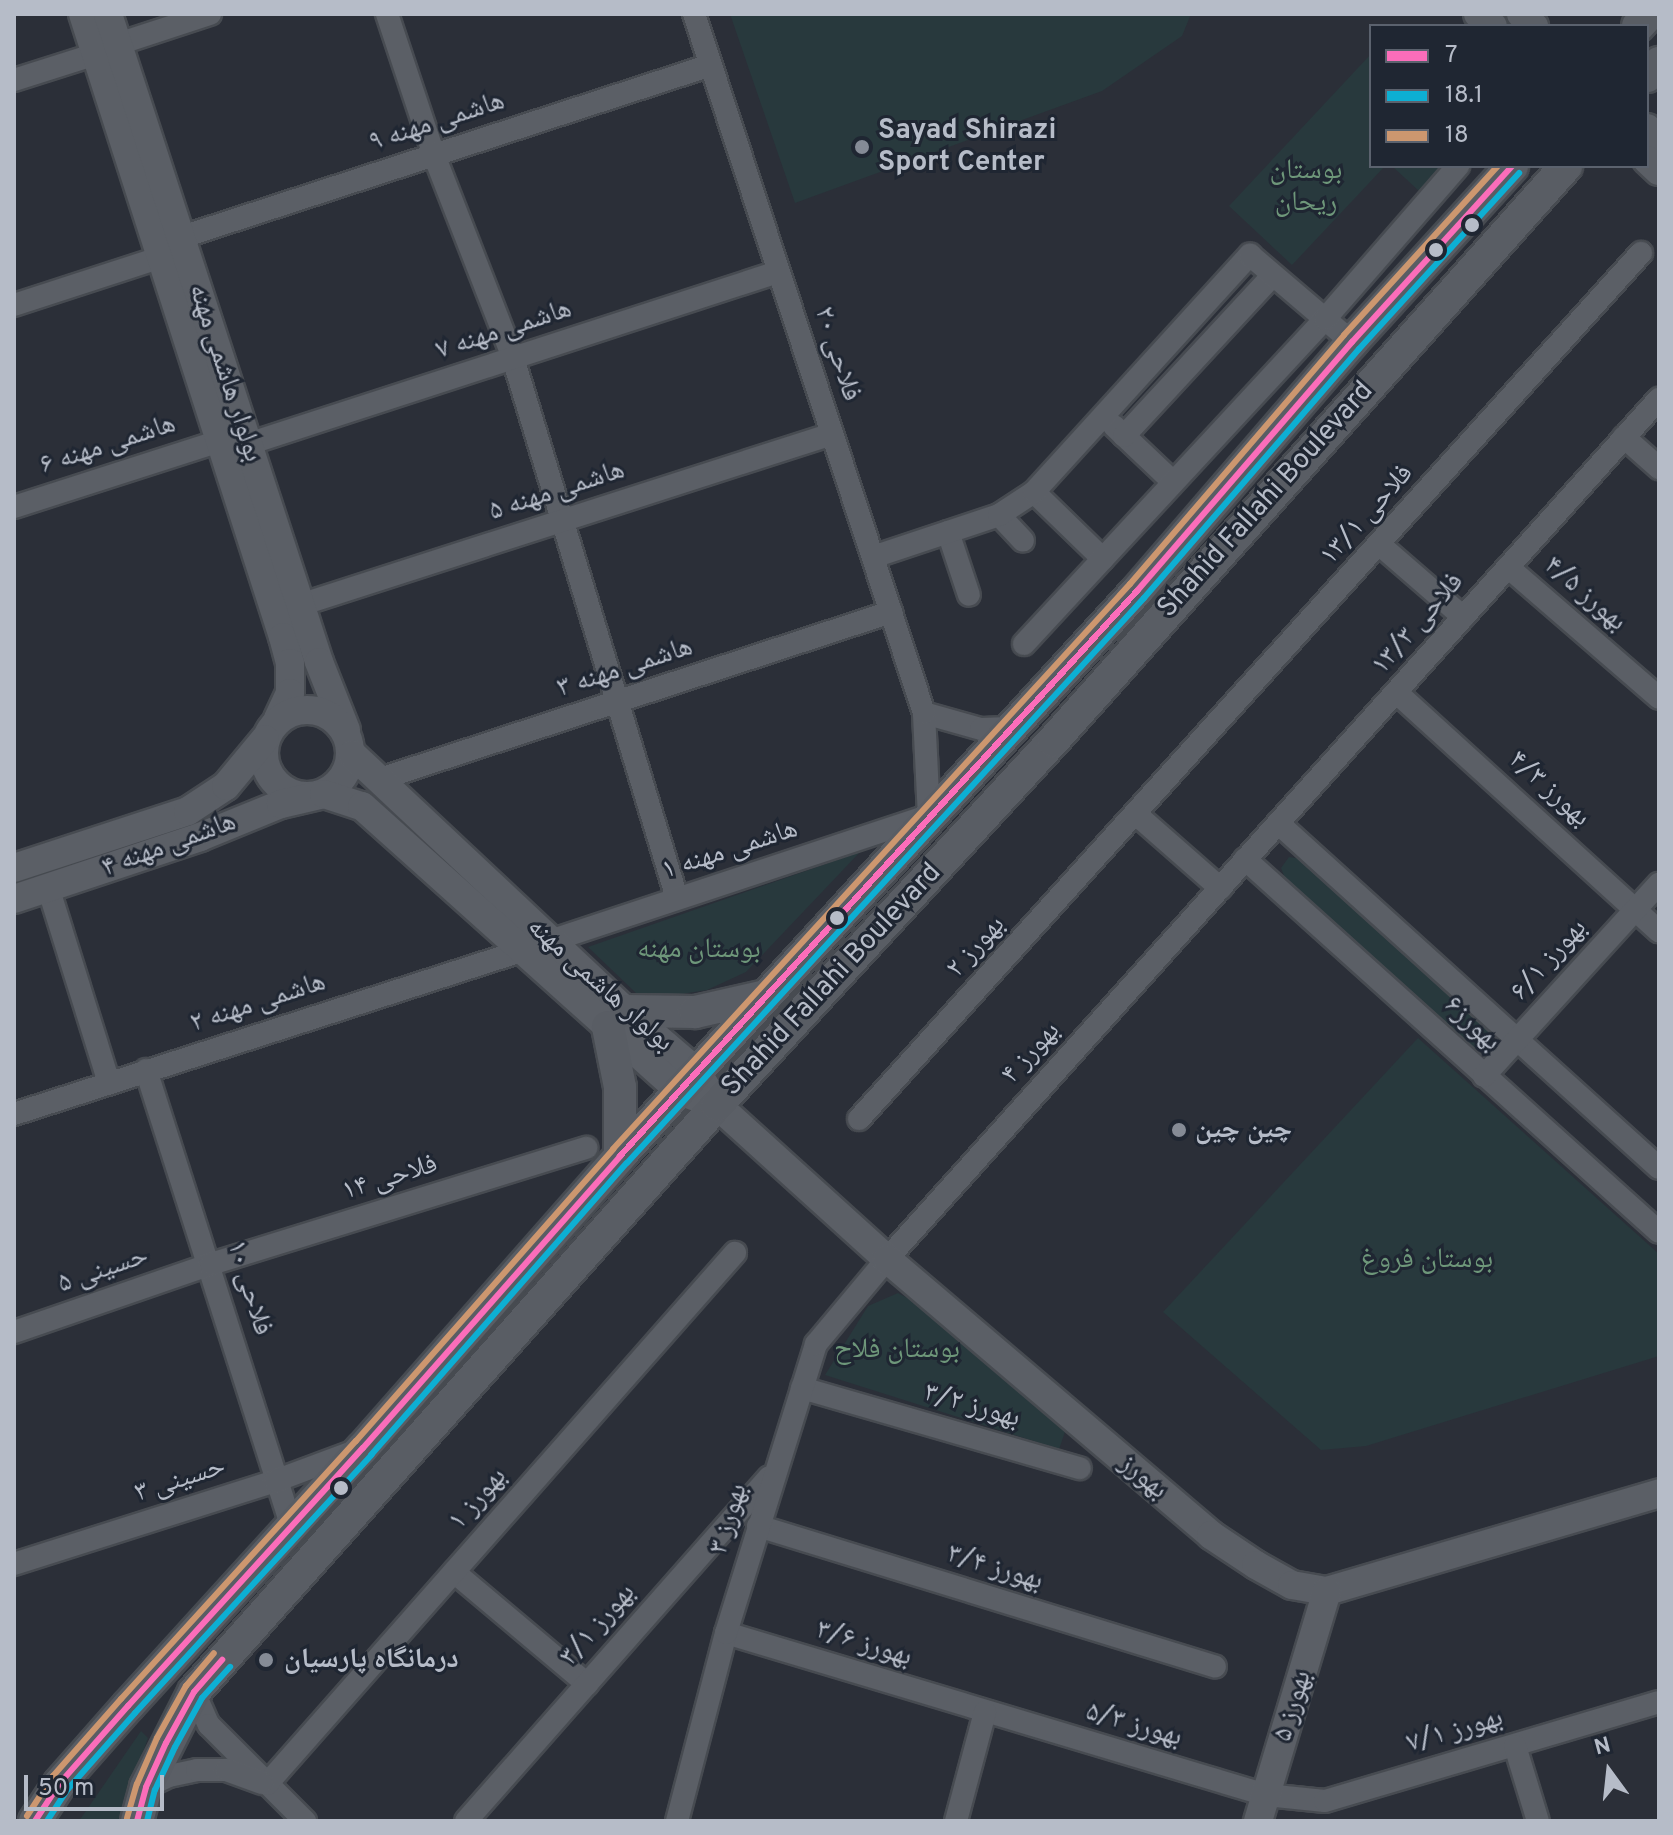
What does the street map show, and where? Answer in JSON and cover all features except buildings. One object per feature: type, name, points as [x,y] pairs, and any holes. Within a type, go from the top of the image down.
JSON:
[{"type":"main road","name":"Shahid Fallahi Boulevard","points":[[35,1821],[60,1783],[363,1448],[620,1156],[1137,591],[1352,342],[1510,168]]},
{"type":"main road","name":"Shahid Fallahi Boulevard","points":[[137,1821],[146,1787],[194,1692],[717,1105],[1053,741],[1564,168]]},
{"type":"main road","points":[[620,1156],[617,1019],[695,1012],[766,996]]},
{"type":"street","name":"بولوار هاشمی مهنه","points":[[83,14],[107,49],[182,237],[290,663],[290,693],[272,729]]},
{"type":"street","name":"بولوار هاشمی مهنه","points":[[108,14],[107,49],[162,257],[300,605],[349,742],[377,780],[550,941],[617,1019]]},
{"type":"street","points":[[14,80],[210,14]]},
{"type":"street","points":[[387,14],[434,155],[513,358],[565,520],[616,702],[677,898]]},
{"type":"street","name":"فلاحی ۲۰","points":[[694,14],[924,713],[929,816]]},
{"type":"street","name":"هاشمی مهنه ۹","points":[[182,237],[711,65]]},
{"type":"street","points":[[1024,644],[1325,319],[1456,168]]},
{"type":"street","name":"فلاحی ۱۳/۱","points":[[1137,815],[1641,253]]},
{"type":"street","points":[[873,557],[999,515],[1034,492],[1250,255],[1352,342]]},
{"type":"street","points":[[14,305],[162,257]]},
{"type":"street","name":"هاشمی مهنه ۷","points":[[234,442],[513,358],[778,272]]},
{"type":"street","points":[[1124,436],[1273,275]]},
{"type":"street","name":"فلاحی ۱۳/۳","points":[[1220,888],[1659,399]]},
{"type":"street","points":[[1104,417],[1173,482]]},
{"type":"street","name":"هاشمی مهنه ۵","points":[[300,605],[832,434]]},
{"type":"street","points":[[1624,437],[1659,468]]},
{"type":"street","name":"هاشمی مهنه ۶","points":[[14,507],[234,442]]},
{"type":"street","points":[[1034,492],[1103,559]]},
{"type":"street","points":[[999,515],[1023,541]]},
{"type":"street","points":[[948,532],[969,595]]},
{"type":"street","points":[[1380,545],[1463,617]]},
{"type":"street","name":"بهورز ۴/۵","points":[[1508,567],[1659,698]]},
{"type":"street","name":"هاشمی مهنه ۳","points":[[377,780],[891,612]]},
{"type":"street","name":"بهورز ۴/۳","points":[[1397,693],[1659,931]]},
{"type":"street","points":[[302,708],[327,713],[349,742],[344,778],[324,794],[299,796],[277,785],[264,764],[272,729],[302,708]]},
{"type":"street","points":[[924,713],[981,729],[1009,728]]},
{"type":"street","name":"هاشمی مهنه ۴","points":[[14,868],[188,811],[226,786],[272,729]]},
{"type":"street","name":"بولوار هاشمی مهنه","points":[[324,794],[362,806],[521,951],[617,1019],[717,1105]]},
{"type":"street","name":"هاشمی مهنه ۴","points":[[14,899],[200,837],[281,804],[324,794]]},
{"type":"street","points":[[1137,815],[1220,888]]},
{"type":"street","name":"بهورز ۲","points":[[859,1119],[1137,815]]},
{"type":"street","name":"هاشمی مهنه ۱","points":[[550,941],[929,816]]},
{"type":"street","name":"بهورز۶","points":[[1278,823],[1659,1168]]},
{"type":"street","name":"بهورز۶","points":[[1245,859],[1659,1232]]},
{"type":"street","name":"بهورز ۶/۱","points":[[1484,1076],[1659,884]]},
{"type":"street","points":[[48,887],[109,1083]]},
{"type":"street","name":"بهورز ۴","points":[[887,1259],[1220,888]]},
{"type":"street","name":"هاشمی مهنه ۲","points":[[14,1114],[521,951]]},
{"type":"street","name":"فلاحی ۱۰","points":[[146,1070],[211,1264],[275,1481],[291,1525]]},
{"type":"street","name":"بهورز","points":[[717,1105],[887,1259],[1211,1535],[1292,1585],[1327,1591],[1659,1493]]},
{"type":"street","name":"فلاحی ۱۴","points":[[211,1264],[586,1148]]},
{"type":"street","name":"بهورز ۱","points":[[267,1784],[735,1253]]},
{"type":"street","name":"بهورز ۳","points":[[677,1821],[726,1633],[816,1344],[887,1259]]},
{"type":"street","name":"حسینی ۵","points":[[14,1332],[211,1264]]},
{"type":"street","name":"بهورز ۳/۲","points":[[802,1388],[1080,1468]]},
{"type":"street","name":"حسینی ۳","points":[[14,1564],[275,1481],[363,1448]]},
{"type":"street","name":"بهورز ۳/۱","points":[[466,1821],[776,1470]]},
{"type":"street","name":"بهورز ۳/۴","points":[[758,1526],[1215,1667]]},
{"type":"street","points":[[454,1572],[587,1684]]},
{"type":"street","name":"بهورز ۵","points":[[1262,1808],[1327,1591]]},
{"type":"street","name":"بهورز ۳/۶","points":[[726,1633],[985,1712]]},
{"type":"street","points":[[194,1692],[209,1725],[305,1821]]},
{"type":"street","name":"بهورز ۷/۱","points":[[1262,1808],[1325,1801],[1659,1702]]},
{"type":"street","points":[[956,1821],[985,1712]]},
{"type":"street","name":"بهورز ۵/۳","points":[[985,1712],[1262,1808]]},
{"type":"street","points":[[1515,1746],[1538,1821]]},
{"type":"street","points":[[146,1787],[169,1776],[197,1770],[226,1770],[267,1784]]},
{"type":"green space","name":"Sayad Shirazi Sport Center","points":[[730,14],[1191,14],[1182,36],[1102,91],[795,203]]},
{"type":"green space","name":"بوستان ریحان","points":[[1369,56],[1369,168],[1383,168],[1292,265],[1229,206]]},
{"type":"green space","name":"بوستان ریحان","points":[[1394,168],[1441,168],[1419,191]]},
{"type":"green space","name":"بوستان مهنه","points":[[860,852],[746,972],[707,990],[656,998],[636,993],[588,947]]},
{"type":"green space","points":[[1289,857],[1302,859],[1491,1032],[1495,1044],[1492,1049],[1486,1052],[1475,1049],[1285,878],[1281,868]]},
{"type":"green space","name":"بوستان فروغ","points":[[1418,1038],[1659,1254],[1659,1356],[1366,1446],[1321,1450],[1163,1312]]},
{"type":"green space","name":"بوستان فلاح","points":[[898,1293],[911,1300],[1065,1432],[1059,1449],[825,1375],[868,1306]]},
{"type":"green space","points":[[141,1731],[148,1738],[118,1821],[79,1821]]},
{"type":"transit line","name":"18","points":[[27,1816],[53,1776],[121,1699],[356,1441],[613,1149],[1130,584],[1344,335],[1496,168]]},
{"type":"transit line","name":"7","points":[[35,1821],[60,1783],[128,1706],[363,1448],[620,1156],[1137,591],[1352,342],[1510,168]]},
{"type":"transit line","name":"18.1","points":[[47,1821],[68,1789],[135,1713],[371,1455],[627,1163],[1144,598],[1359,349],[1519,173]]},
{"type":"transit line","name":"18","points":[[127,1818],[137,1784],[157,1738],[186,1686],[214,1653]]},
{"type":"transit line","name":"7","points":[[137,1821],[146,1787],[166,1743],[194,1692],[222,1660]]},
{"type":"transit line","name":"18.1","points":[[147,1821],[155,1790],[175,1747],[202,1698],[230,1667]]},
{"type":"place","name":"Sayad Shirazi Sport Center","points":[[862,147]]},
{"type":"place","name":"چین چین","points":[[1179,1130]]},
{"type":"place","name":"درمانگاه پارسیان","points":[[266,1660]]}]
